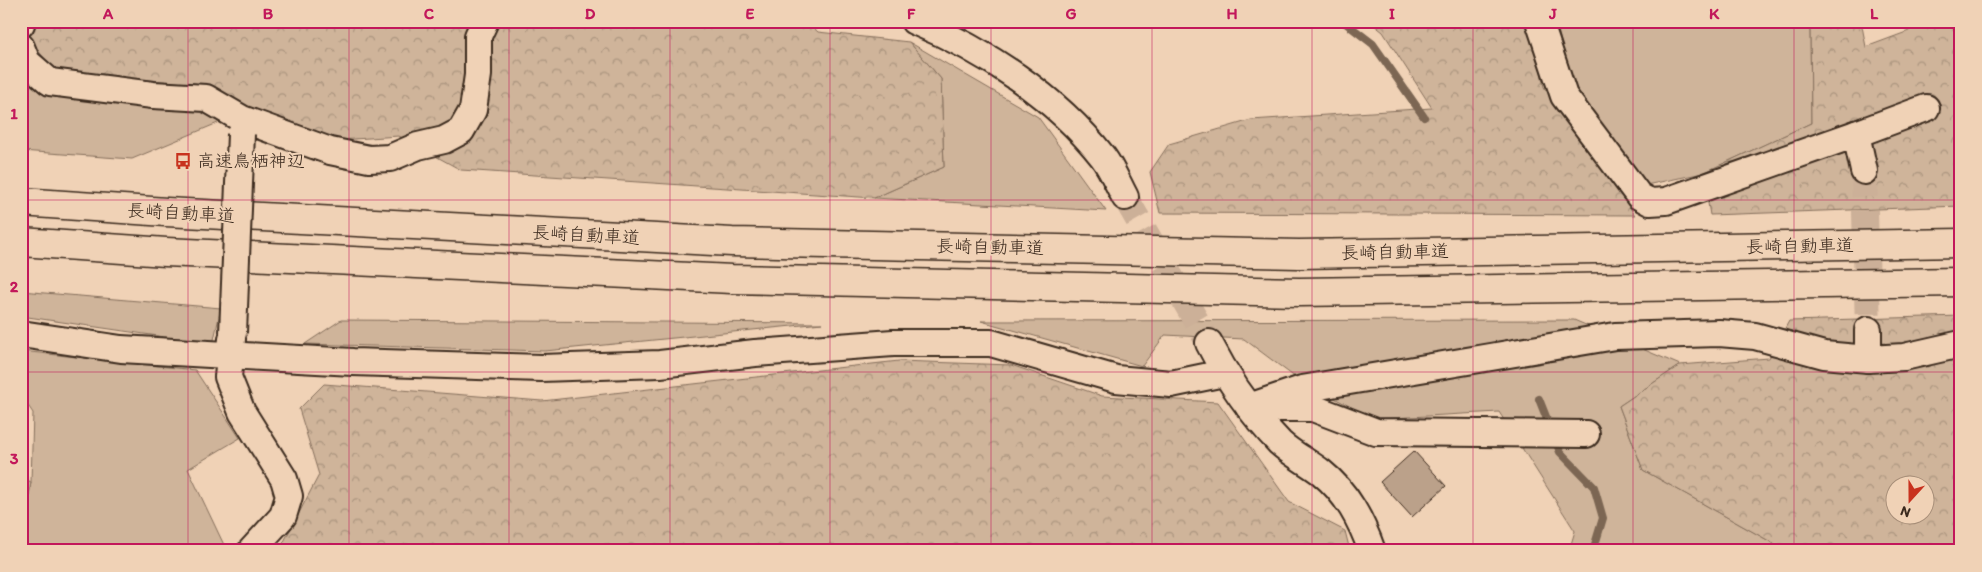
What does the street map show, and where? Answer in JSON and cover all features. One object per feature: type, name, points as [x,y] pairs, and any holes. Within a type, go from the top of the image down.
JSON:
[{"type":"highway","name":"長崎自動車道","points":[[21,202],[186,214],[742,242],[1299,254],[1961,243]]},
{"type":"highway","name":"長崎自動車道","points":[[21,242],[166,252],[732,279],[1289,291],[1961,282]]},
{"type":"street","points":[[21,82],[50,82],[153,95],[206,98],[242,126],[330,151],[369,159],[390,158],[418,146],[444,140],[461,131],[472,110],[478,75],[478,36],[485,21]]},
{"type":"street","points":[[914,21],[1005,69],[1045,98],[1076,126],[1104,159],[1125,197]]},
{"type":"street","points":[[1538,21],[1564,96],[1639,196],[1650,202],[1666,201],[1926,108]]},
{"type":"street","points":[[21,47],[27,62],[50,82]]},
{"type":"street","points":[[242,126],[228,377],[242,412],[284,479],[289,496],[283,516],[251,551]]},
{"type":"street","points":[[1856,134],[1864,171]]},
{"type":"street","points":[[1868,330],[1868,358]]},
{"type":"street","points":[[1249,407],[1302,389],[1615,336],[1718,333],[1755,336],[1824,355],[1868,358],[1904,357],[1961,344]]},
{"type":"street","points":[[21,334],[121,349],[231,344],[353,362],[541,368],[660,364],[755,353],[892,343],[991,343],[1116,379],[1171,384],[1224,373]]},
{"type":"street","points":[[1210,343],[1224,373],[1249,407],[1282,444],[1322,472],[1345,494],[1363,525],[1372,551]]},
{"type":"street","points":[[1249,407],[1313,408],[1376,432],[1586,434]]},
{"type":"green space","points":[[32,21],[495,21],[500,24],[501,21],[806,21],[818,32],[909,42],[941,79],[944,167],[874,198],[461,170],[399,136],[339,140],[244,112],[208,85],[56,72],[25,35]]},
{"type":"green space","points":[[1369,21],[1531,21],[1544,87],[1635,215],[1160,213],[1150,172],[1169,144],[1251,120],[1432,108],[1383,32]]},
{"type":"green space","points":[[1556,21],[1810,21],[1811,123],[1703,173],[1646,185],[1570,80]]},
{"type":"green space","points":[[1810,21],[1861,21],[1866,47],[1909,31],[1911,21],[1961,21],[1961,206],[1710,215],[1703,173],[1811,123]]},
{"type":"green space","points":[[21,35],[25,35],[56,72],[208,85],[244,112],[132,159],[21,151]]},
{"type":"green space","points":[[909,42],[1038,117],[1106,211],[874,198],[944,167],[941,79]]},
{"type":"green space","points":[[21,291],[221,308],[213,344],[21,316]]},
{"type":"green space","points":[[1961,316],[1961,551],[1787,551],[1643,470],[1619,406],[1680,365],[1769,358],[1789,321]]},
{"type":"green space","points":[[341,320],[822,323],[545,351],[305,344]]},
{"type":"green space","points":[[1574,320],[1680,365],[1619,406],[1643,470],[1787,551],[1569,551],[1575,531],[1499,412],[1373,419],[1292,375],[1244,339],[1165,335],[1142,366],[981,321]]},
{"type":"green space","points":[[21,351],[195,370],[240,438],[188,469],[225,547],[224,551],[21,551],[31,482],[33,413],[21,395]]},
{"type":"green space","points":[[899,361],[1011,365],[1102,396],[1218,402],[1289,502],[1345,531],[1350,551],[279,551],[319,475],[299,409],[324,384],[542,401]]},
{"type":"green space","points":[[21,477],[31,482],[21,547]]},
{"type":"building","points":[[1414,451],[1446,486],[1412,517],[1380,482]]},
{"type":"waterway","points":[[1343,21],[1373,44],[1424,117]]},
{"type":"waterway","points":[[1539,399],[1560,452],[1594,487],[1603,518],[1593,551]]},
{"type":"tunnel","points":[[1864,171],[1868,330]]},
{"type":"tunnel","points":[[1125,197],[1209,343]]},
{"type":"place","name":"高速鳥栖神辺","points":[[183,161]]}]
